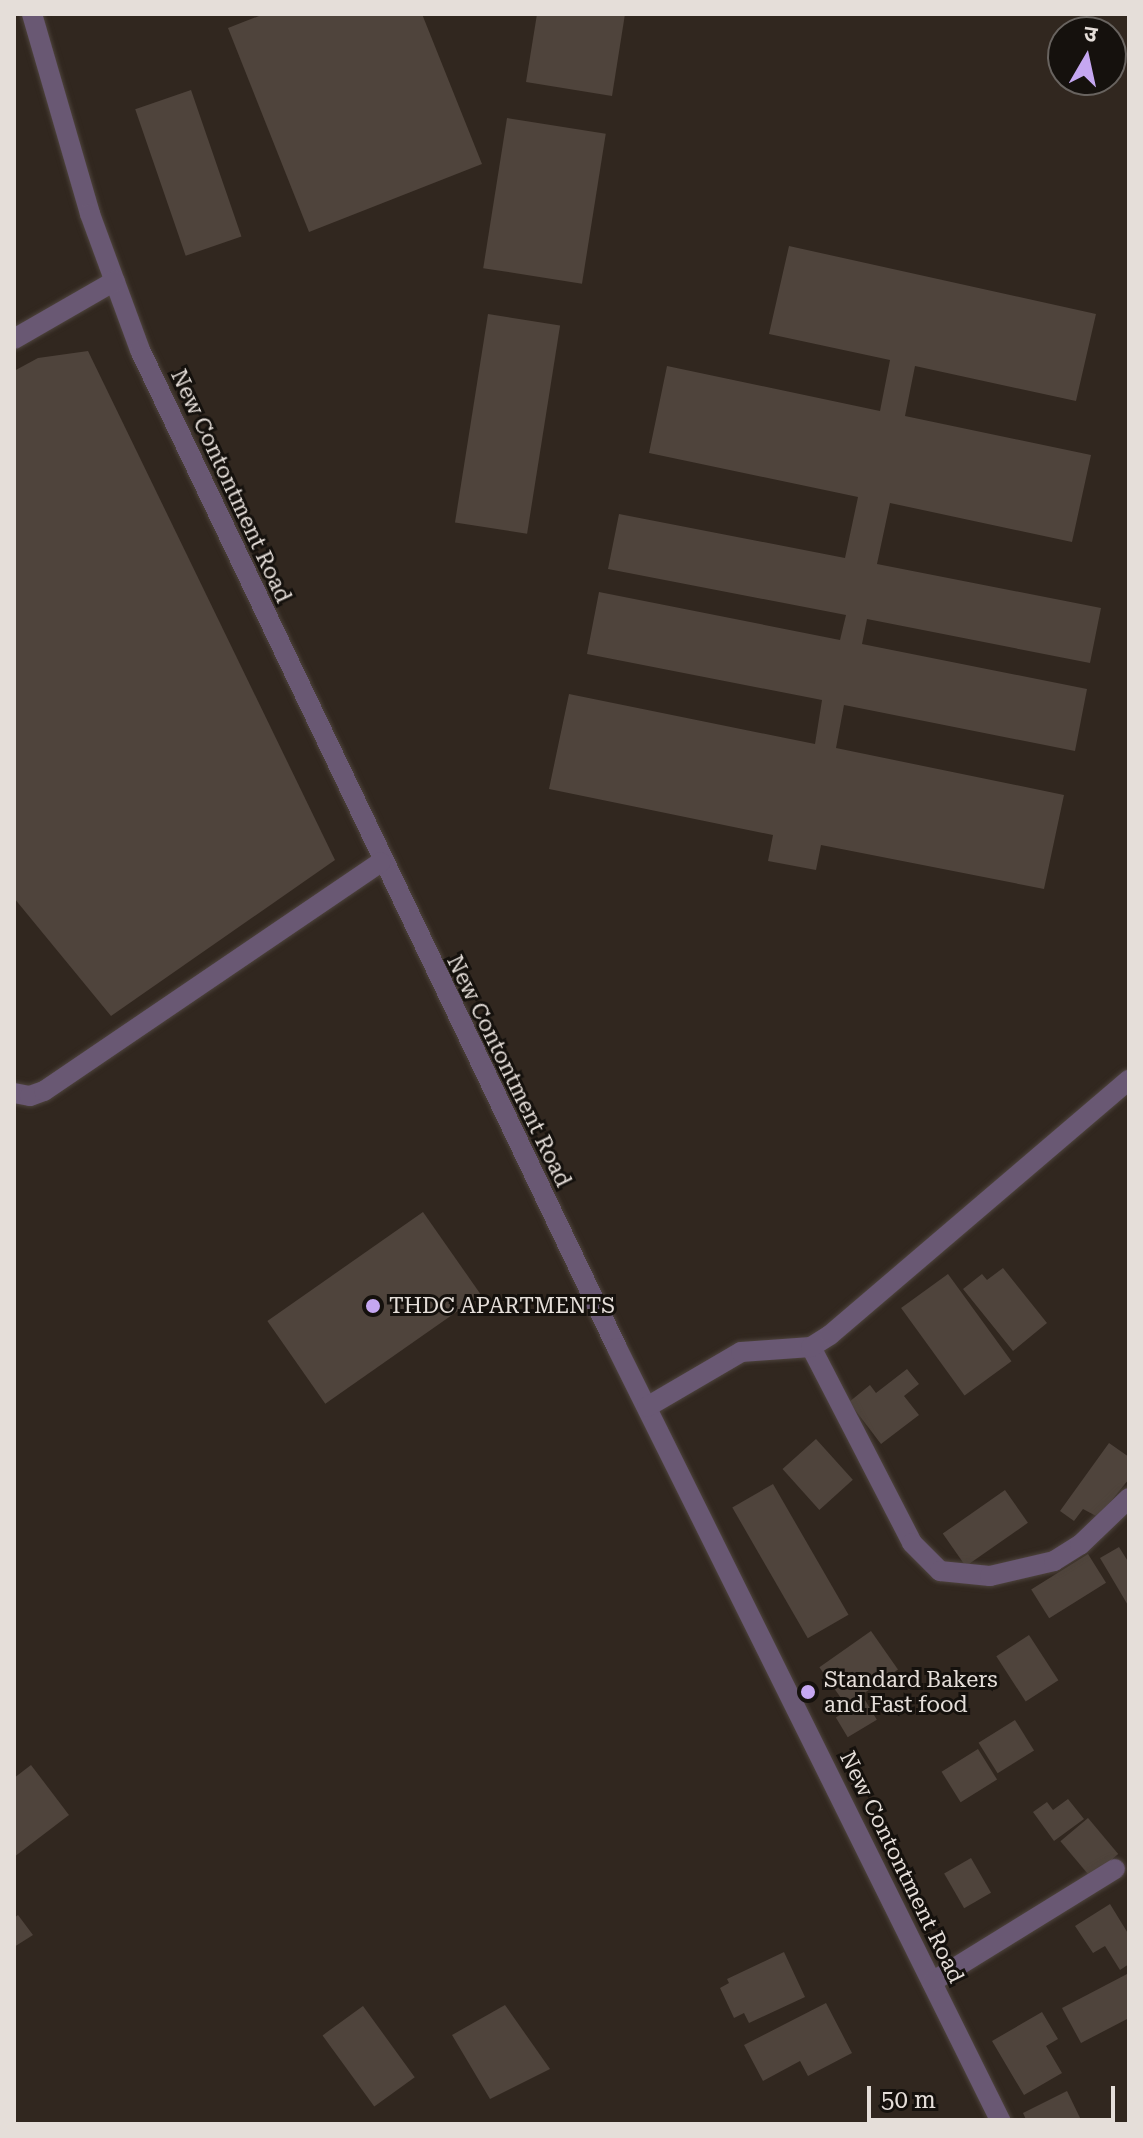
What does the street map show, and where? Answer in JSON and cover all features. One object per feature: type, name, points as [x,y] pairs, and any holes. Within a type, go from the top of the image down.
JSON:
[{"type":"street","name":"New Contontment Road","points":[[32,14],[115,281],[140,350],[381,862],[1002,2124]]},
{"type":"street","points":[[14,339],[115,281]]},
{"type":"street","points":[[14,1093],[30,1096],[44,1091],[381,862]]},
{"type":"street","points":[[647,1407],[741,1352],[811,1347],[1129,1080]]},
{"type":"street","points":[[811,1347],[912,1543],[940,1571],[990,1576],[1054,1561],[1080,1545],[1129,1498]]},
{"type":"street","points":[[932,1982],[1115,1869]]},
{"type":"building","points":[[264,14],[422,14],[482,164],[309,232],[228,28]]},
{"type":"building","points":[[537,14],[625,14],[612,96],[526,82]]},
{"type":"building","points":[[191,90],[241,237],[186,256],[135,109]]},
{"type":"building","points":[[507,118],[606,134],[582,284],[483,268]]},
{"type":"building","points":[[789,246],[1096,314],[1076,401],[915,366],[905,416],[1091,455],[1072,542],[890,503],[877,564],[1101,608],[1090,663],[867,619],[862,644],[1087,689],[1075,751],[844,705],[836,748],[1064,795],[1044,889],[821,845],[816,870],[768,861],[773,835],[549,789],[569,694],[815,744],[822,700],[587,654],[599,592],[840,640],[846,615],[608,569],[619,514],[845,558],[858,497],[649,453],[667,366],[880,411],[890,360],[769,334]]},
{"type":"building","points":[[488,314],[560,325],[527,534],[455,522]]},
{"type":"building","points":[[88,351],[335,860],[111,1016],[14,898],[14,371],[38,358]]},
{"type":"building","name":"THDC APARTMENTS","points":[[423,1212],[481,1295],[325,1404],[267,1321]]},
{"type":"building","points":[[1003,1268],[1047,1323],[1013,1351],[963,1289],[982,1274],[987,1280]]},
{"type":"building","points":[[948,1274],[1011,1361],[965,1395],[901,1308]]},
{"type":"building","points":[[907,1369],[919,1384],[904,1396],[919,1415],[881,1444],[849,1402],[870,1385],[876,1393]]},
{"type":"building","points":[[816,1439],[853,1480],[819,1510],[783,1469]]},
{"type":"building","points":[[1109,1443],[1129,1457],[1129,1479],[1098,1517],[1083,1509],[1074,1521],[1060,1511]]},
{"type":"building","points":[[773,1484],[848,1615],[808,1638],[732,1508]]},
{"type":"building","points":[[1005,1490],[1028,1523],[966,1566],[943,1534]]},
{"type":"building","points":[[1119,1547],[1129,1563],[1129,1607],[1100,1558]]},
{"type":"building","points":[[1088,1554],[1106,1583],[1049,1618],[1031,1590]]},
{"type":"building","points":[[871,1631],[898,1670],[846,1706],[819,1667]]},
{"type":"building","points":[[1029,1635],[1058,1680],[1026,1702],[996,1656]]},
{"type":"building","points":[[865,1700],[877,1720],[848,1737],[836,1718]]},
{"type":"building","points":[[1015,1720],[1034,1751],[998,1773],[979,1743]]},
{"type":"building","points":[[978,1749],[997,1780],[961,1802],[942,1772]]},
{"type":"building","points":[[31,1765],[69,1815],[14,1857],[14,1778]]},
{"type":"building","points":[[1068,1799],[1084,1819],[1054,1841],[1033,1812],[1047,1802],[1053,1810]]},
{"type":"building","points":[[1088,1818],[1118,1854],[1091,1877],[1060,1841]]},
{"type":"building","points":[[971,1858],[991,1893],[964,1908],[944,1874]]},
{"type":"building","points":[[1110,1904],[1129,1935],[1129,1964],[1120,1970],[1105,1946],[1093,1953],[1075,1926]]},
{"type":"building","points":[[18,1915],[33,1935],[14,1947],[14,1918]]},
{"type":"building","points":[[784,1952],[805,1997],[749,2023],[744,2013],[734,2018],[720,1988],[729,1983],[727,1979]]},
{"type":"building","points":[[1129,1973],[1129,2018],[1081,2043],[1062,2008]]},
{"type":"building","points":[[826,2003],[852,2053],[808,2076],[800,2061],[763,2081],[744,2045]]},
{"type":"building","points":[[505,2005],[550,2069],[490,2099],[452,2035]]},
{"type":"building","points":[[363,2006],[415,2077],[374,2107],[323,2035]]},
{"type":"building","points":[[1042,2012],[1058,2039],[1046,2046],[1062,2073],[1024,2095],[992,2041]]},
{"type":"building","points":[[1067,2091],[1083,2124],[1028,2124],[1023,2113]]},
{"type":"place","name":"THDC APARTMENTS","points":[[373,1306]]},
{"type":"place","name":"Standard Bakers and Fast food","points":[[808,1692]]}]
